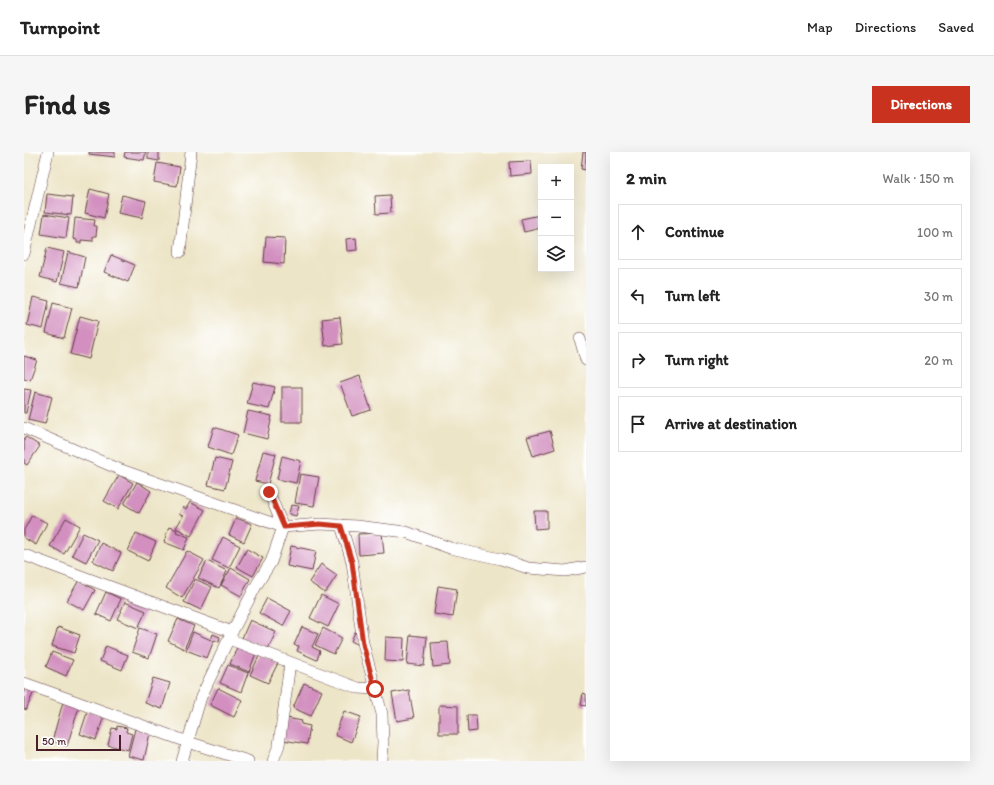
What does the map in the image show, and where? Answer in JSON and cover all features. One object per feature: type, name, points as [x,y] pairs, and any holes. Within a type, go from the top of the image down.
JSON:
[{"type":"street","points":[[24,254],[48,152]]},
{"type":"street","points":[[180,252],[191,152]]},
{"type":"street","points":[[580,339],[586,360]]},
{"type":"street","points":[[24,428],[121,470],[284,527],[320,524],[357,526],[406,532],[450,548],[501,559],[528,568],[564,572],[586,567]]},
{"type":"street","points":[[182,761],[201,697],[230,636],[257,584],[271,562],[284,527],[269,492]]},
{"type":"street","points":[[341,526],[352,562],[363,644],[382,714],[384,742],[382,761]]},
{"type":"street","points":[[24,555],[230,636],[290,663],[358,688],[375,689]]},
{"type":"street","points":[[273,761],[279,745],[290,663]]},
{"type":"street","points":[[24,683],[188,742],[248,761]]},
{"type":"building","points":[[89,152],[115,152],[115,157],[89,154]]},
{"type":"building","points":[[125,152],[146,152],[144,160],[124,157]]},
{"type":"building","points":[[148,152],[159,152],[159,161],[148,159]]},
{"type":"building","points":[[583,152],[586,152],[586,170],[581,169]]},
{"type":"building","points":[[531,161],[532,174],[510,176],[509,162]]},
{"type":"building","points":[[157,163],[180,167],[177,186],[154,182]]},
{"type":"building","points":[[90,189],[109,194],[104,218],[85,213]]},
{"type":"building","points":[[47,194],[73,197],[71,215],[45,212]]},
{"type":"building","points":[[122,195],[146,201],[142,218],[118,213]]},
{"type":"building","points":[[390,195],[391,213],[376,214],[375,196]]},
{"type":"building","points":[[44,214],[69,218],[66,238],[41,234]]},
{"type":"building","points":[[538,215],[538,229],[524,232],[521,219]]},
{"type":"building","points":[[75,218],[95,220],[94,226],[97,226],[96,236],[93,236],[93,241],[81,240],[81,243],[77,243],[77,240],[73,239]]},
{"type":"building","points":[[266,237],[285,238],[284,264],[264,262]]},
{"type":"building","points":[[356,238],[357,250],[347,251],[346,239]]},
{"type":"building","points":[[47,248],[64,252],[57,282],[40,277]]},
{"type":"building","points":[[68,252],[85,257],[79,287],[61,283]]},
{"type":"building","points":[[111,255],[135,265],[128,282],[104,272]]},
{"type":"building","points":[[33,297],[49,301],[43,329],[27,325]]},
{"type":"building","points":[[53,303],[72,308],[64,338],[46,333]]},
{"type":"building","points":[[80,316],[98,321],[89,359],[70,354]]},
{"type":"building","points":[[340,317],[343,344],[325,346],[322,319]]},
{"type":"building","points":[[24,356],[37,360],[30,380],[24,378]]},
{"type":"building","points":[[360,376],[371,410],[352,416],[340,383]]},
{"type":"building","points":[[253,382],[275,387],[269,409],[247,404]]},
{"type":"building","points":[[282,387],[302,387],[302,422],[282,422]]},
{"type":"building","points":[[24,389],[31,390],[26,413],[24,413]]},
{"type":"building","points":[[35,392],[52,397],[45,424],[28,420]]},
{"type":"building","points":[[248,411],[272,416],[267,439],[243,433]]},
{"type":"building","points":[[214,427],[238,435],[231,455],[208,447]]},
{"type":"building","points":[[550,431],[555,449],[533,456],[527,437]]},
{"type":"building","points":[[26,437],[40,446],[27,465],[24,463],[24,439]]},
{"type":"building","points":[[263,451],[276,454],[268,484],[255,481]]},
{"type":"building","points":[[282,456],[301,461],[296,483],[277,479]]},
{"type":"building","points":[[215,458],[232,462],[225,489],[208,485]]},
{"type":"building","points":[[300,474],[319,477],[314,506],[295,503]]},
{"type":"building","points":[[119,475],[133,483],[118,509],[104,501]]},
{"type":"building","points":[[137,482],[151,491],[139,513],[124,504]]},
{"type":"building","points":[[190,502],[205,510],[191,536],[176,528],[183,516],[179,514],[183,507],[186,509]]},
{"type":"building","points":[[291,505],[299,506],[296,516],[289,514]]},
{"type":"building","points":[[534,511],[547,511],[547,528],[535,529]]},
{"type":"building","points":[[32,515],[47,523],[36,545],[24,538],[24,530]]},
{"type":"building","points":[[66,518],[80,526],[64,554],[50,546]]},
{"type":"building","points":[[236,518],[252,524],[244,542],[229,535]]},
{"type":"building","points":[[169,527],[177,530],[176,532],[189,537],[184,550],[164,542]]},
{"type":"building","points":[[83,533],[98,540],[86,562],[72,555]]},
{"type":"building","points":[[136,533],[156,542],[148,561],[128,551]]},
{"type":"building","points":[[382,533],[384,553],[359,555],[358,534]]},
{"type":"building","points":[[223,537],[240,546],[229,568],[212,560]]},
{"type":"building","points":[[101,543],[121,553],[113,571],[93,561]]},
{"type":"building","points":[[291,546],[316,551],[312,571],[287,566]]},
{"type":"building","points":[[247,549],[263,558],[253,576],[237,567]]},
{"type":"building","points":[[187,551],[204,560],[182,598],[166,588]]},
{"type":"building","points":[[207,561],[227,571],[219,588],[198,578]]},
{"type":"building","points":[[321,564],[337,575],[325,593],[309,582]]},
{"type":"building","points":[[231,568],[250,579],[241,596],[221,585]]},
{"type":"building","points":[[195,579],[212,587],[201,610],[184,602]]},
{"type":"building","points":[[79,580],[95,590],[84,610],[67,601]]},
{"type":"building","points":[[438,586],[457,589],[453,617],[434,614]]},
{"type":"building","points":[[106,592],[121,599],[111,621],[96,614]]},
{"type":"building","points":[[321,595],[339,604],[328,627],[310,618]]},
{"type":"building","points":[[267,598],[291,611],[283,626],[259,613]]},
{"type":"building","points":[[125,602],[146,611],[138,628],[117,619]]},
{"type":"building","points":[[178,619],[194,626],[184,649],[168,641]]},
{"type":"building","points":[[250,620],[276,632],[268,649],[242,638]]},
{"type":"building","points":[[58,627],[80,635],[74,653],[52,646]]},
{"type":"building","points":[[302,627],[318,634],[312,647],[320,651],[317,660],[297,651],[299,646],[294,645]]},
{"type":"building","points":[[140,628],[157,634],[149,658],[132,652]]},
{"type":"building","points":[[323,628],[342,638],[334,654],[315,645]]},
{"type":"building","points":[[193,632],[211,640],[213,634],[220,637],[219,642],[214,640],[207,658],[186,650]]},
{"type":"building","points":[[355,632],[361,635],[357,644],[351,641]]},
{"type":"building","points":[[410,635],[427,637],[424,666],[407,664]]},
{"type":"building","points":[[386,637],[404,638],[403,662],[385,661]]},
{"type":"building","points":[[448,642],[450,665],[433,667],[431,643]]},
{"type":"building","points":[[238,645],[256,653],[249,672],[230,664]]},
{"type":"building","points":[[106,646],[128,655],[122,670],[100,661]]},
{"type":"building","points":[[52,652],[73,660],[66,676],[46,667]]},
{"type":"building","points":[[260,654],[278,663],[268,683],[250,675]]},
{"type":"building","points":[[228,665],[248,673],[241,692],[220,683]]},
{"type":"building","points":[[153,678],[170,683],[162,709],[145,703]]},
{"type":"building","points":[[304,683],[322,691],[311,716],[293,708]]},
{"type":"building","points":[[24,684],[35,689],[26,710],[24,709]]},
{"type":"building","points":[[218,688],[242,700],[234,717],[210,705]]},
{"type":"building","points":[[409,690],[414,718],[397,721],[392,693]]},
{"type":"building","points":[[583,693],[586,694],[586,706],[581,705]]},
{"type":"building","points":[[63,702],[79,707],[67,746],[52,741]]},
{"type":"building","points":[[439,705],[458,706],[458,734],[439,734]]},
{"type":"building","points":[[88,710],[104,716],[96,740],[80,734]]},
{"type":"building","points":[[344,711],[361,717],[351,742],[335,735]]},
{"type":"building","points":[[467,715],[476,715],[477,731],[468,732]]},
{"type":"building","points":[[287,718],[302,721],[301,724],[310,726],[307,744],[283,740]]},
{"type":"building","points":[[117,726],[127,728],[126,732],[132,734],[128,750],[108,745],[112,728],[117,729]]},
{"type":"building","points":[[135,729],[150,733],[144,760],[128,756]]},
{"type":"route","points":[[269,492],[284,527],[320,524],[341,526],[352,562],[363,644],[375,689]]}]
